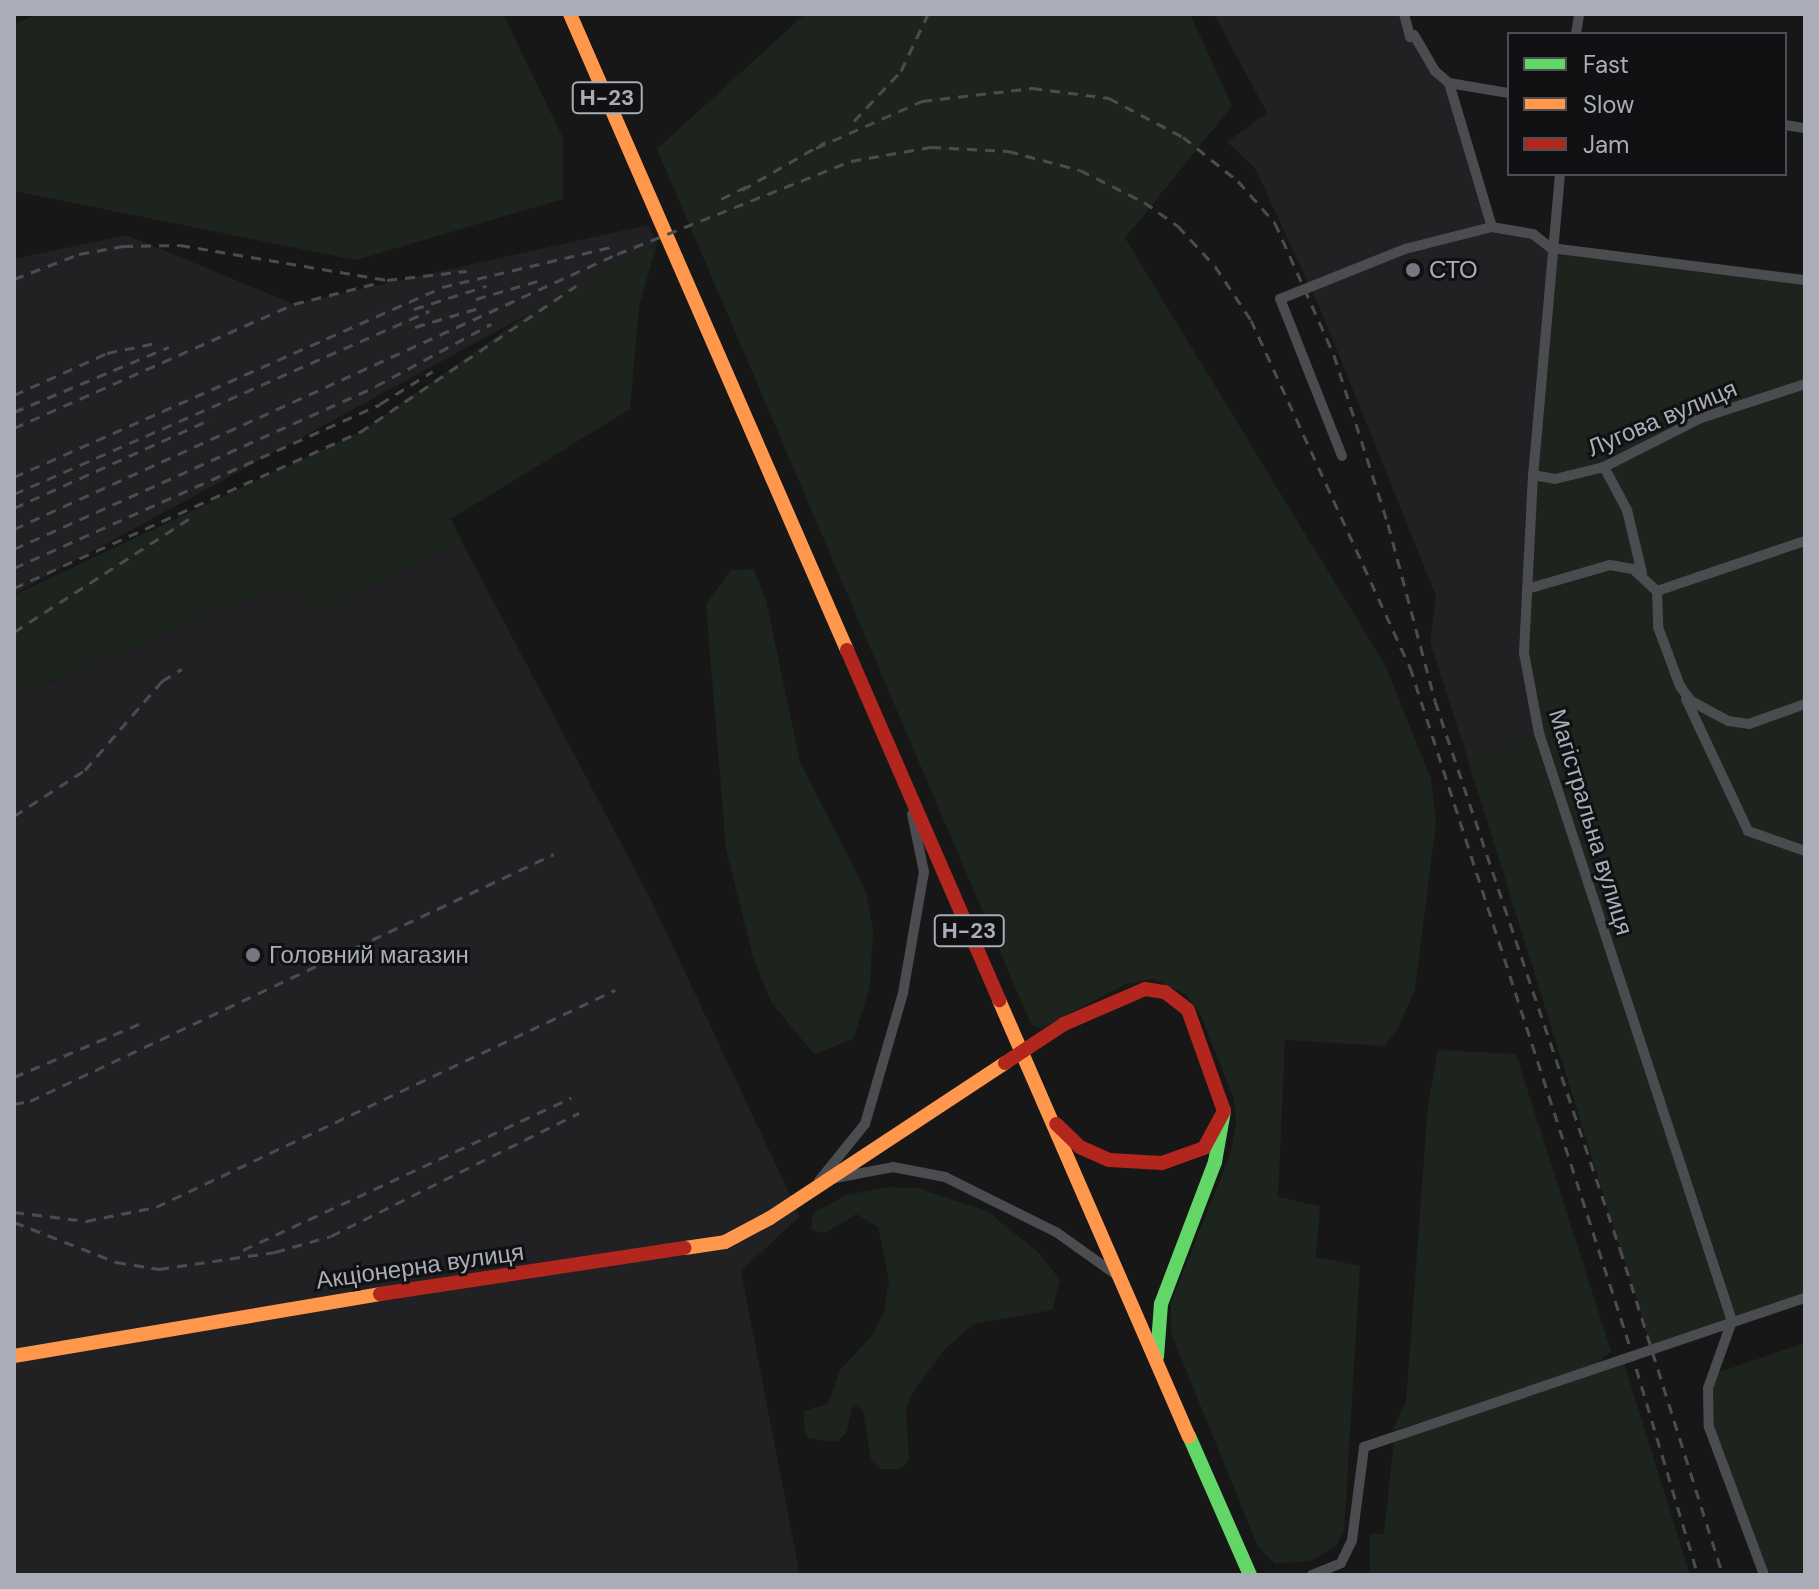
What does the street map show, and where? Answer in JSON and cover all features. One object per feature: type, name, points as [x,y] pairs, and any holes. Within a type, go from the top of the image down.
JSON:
[{"type":"main road","name":"Н-23","points":[[570,14],[1250,1575]]},
{"type":"main road","name":"Акціонерна вулиця","points":[[14,1356],[186,1323],[706,1247],[760,1224],[1064,1024],[1133,992],[1165,992],[1188,1010],[1197,1024],[1224,1111]]},
{"type":"main road","points":[[1050,1117],[1068,1138],[1095,1155],[1148,1165],[1188,1157],[1204,1148],[1224,1111]]},
{"type":"main road","points":[[1157,1363],[1161,1304],[1219,1152],[1224,1111]]},
{"type":"street","points":[[1404,14],[1410,37],[1414,35],[1435,71],[1449,83],[1507,93]]},
{"type":"street","points":[[1449,83],[1492,227]]},
{"type":"street","name":"Магістральна вулиця","points":[[1560,176],[1533,475],[1524,653],[1539,733],[1732,1321]]},
{"type":"street","points":[[1342,456],[1280,299],[1405,249],[1492,227],[1533,234],[1551,248],[1805,280]]},
{"type":"street","name":"Лугова вулиця","points":[[1533,475],[1555,479],[1604,467],[1701,418],[1805,384]]},
{"type":"street","points":[[1604,467],[1627,510],[1645,579]]},
{"type":"street","points":[[1657,591],[1805,541]]},
{"type":"street","points":[[1527,589],[1610,565],[1633,569],[1645,579],[1657,591],[1658,627],[1680,686],[1748,831],[1805,851]]},
{"type":"street","points":[[1680,686],[1709,713],[1739,723],[1749,724],[1805,704]]},
{"type":"street","points":[[818,1183],[851,1144],[873,1103],[915,942],[923,863],[904,782]]},
{"type":"street","points":[[818,1183],[893,1167],[945,1177],[1056,1232],[1119,1277]]},
{"type":"street","points":[[1312,1575],[1341,1563],[1352,1540],[1364,1447],[1805,1298]]},
{"type":"street","points":[[1732,1321],[1708,1388],[1709,1427],[1764,1575]]},
{"type":"shaded area","points":[[37,14],[503,14],[563,138],[563,199],[356,260],[14,191],[14,25]]},
{"type":"shaded area","points":[[805,14],[1190,14],[1232,106],[1125,238],[1385,665],[1431,779],[1436,823],[1415,990],[1397,1030],[1384,1046],[1285,1040],[1278,1197],[1320,1206],[1316,1257],[1360,1266],[1344,1532],[1335,1547],[1311,1561],[1275,1564],[1258,1547],[1171,1333],[1171,1302],[1230,1155],[1236,1123],[1234,1100],[1201,1015],[1186,994],[1153,979],[1126,984],[1040,1029],[1031,1024],[657,149]]},
{"type":"shaded area","points":[[1214,14],[1404,14],[1449,83],[1492,227],[1533,234],[1551,248],[1539,733],[1467,757],[1430,642],[1436,596],[1321,311],[1255,168],[1227,142],[1267,113]]},
{"type":"shaded area","points":[[648,225],[657,244],[14,594],[14,259],[126,235],[294,304]]},
{"type":"shaded area","points":[[657,244],[639,306],[630,409],[451,519],[462,542],[318,610],[277,586],[25,693],[14,679],[14,595],[360,432],[537,308]]},
{"type":"shaded area","points":[[1551,248],[1805,280],[1805,1298],[1652,1350],[1467,757],[1539,732],[1524,653]]},
{"type":"shaded area","points":[[462,542],[651,900],[800,1216],[741,1271],[800,1575],[14,1575],[14,679],[26,693],[277,586],[319,610]]},
{"type":"shaded area","points":[[754,569],[766,600],[800,762],[866,892],[873,931],[870,987],[853,1039],[814,1054],[771,1002],[753,957],[726,849],[706,604],[731,570]]},
{"type":"shaded area","points":[[1438,1050],[1516,1054],[1611,1351],[1594,1367],[1392,1431],[1406,1402],[1428,1104]]},
{"type":"shaded area","points":[[887,1187],[917,1188],[987,1211],[1040,1254],[1060,1280],[1052,1310],[973,1324],[943,1351],[912,1393],[906,1410],[909,1461],[901,1469],[880,1469],[871,1460],[863,1410],[853,1404],[846,1433],[837,1442],[807,1438],[804,1425],[804,1411],[828,1404],[840,1370],[871,1337],[884,1313],[889,1280],[878,1227],[856,1214],[826,1233],[811,1230],[813,1213],[847,1195]]},
{"type":"shaded area","points":[[1805,1343],[1805,1575],[1768,1575],[1711,1440],[1710,1385],[1719,1372]]},
{"type":"shaded area","points":[[1623,1360],[1690,1575],[1370,1575],[1370,1534],[1384,1534],[1394,1439]]},
{"type":"railway","points":[[854,121],[901,71],[928,14]]},
{"type":"railway","points":[[816,148],[922,101],[1032,88],[1109,98],[1183,137],[1238,181],[1275,223],[1334,355],[1388,524],[1435,701],[1620,1249],[1723,1575]]},
{"type":"railway","points":[[742,190],[825,142]]},
{"type":"railway","points":[[14,529],[617,254],[851,161],[931,147],[1008,151],[1080,170],[1144,202],[1178,226],[1215,266],[1251,320],[1410,667],[1626,1334],[1698,1575]]},
{"type":"railway","points":[[721,199],[750,185]]},
{"type":"railway","points":[[14,279],[79,254],[123,246],[180,245],[387,280],[466,271]]},
{"type":"railway","points":[[14,477],[442,287],[616,246]]},
{"type":"railway","points":[[476,299],[541,280]]},
{"type":"railway","points":[[14,428],[294,304],[381,282]]},
{"type":"railway","points":[[414,309],[486,286]]},
{"type":"railway","points":[[14,588],[360,432],[576,286]]},
{"type":"railway","points":[[415,327],[482,307]]},
{"type":"railway","points":[[14,494],[429,311]]},
{"type":"railway","points":[[14,549],[376,386],[491,324]]},
{"type":"railway","points":[[14,395],[107,353],[156,343]]},
{"type":"railway","points":[[14,412],[169,347]]},
{"type":"railway","points":[[14,568],[380,404],[433,371]]},
{"type":"railway","points":[[14,508],[211,419]]},
{"type":"railway","points":[[14,632],[193,516]]},
{"type":"railway","points":[[14,816],[85,770],[162,681],[182,669]]},
{"type":"railway","points":[[14,1104],[30,1101],[554,854]]},
{"type":"railway","points":[[14,1212],[86,1221],[156,1207],[615,990]]},
{"type":"railway","points":[[14,1077],[139,1024]]},
{"type":"railway","points":[[243,1250],[571,1098]]},
{"type":"railway","points":[[14,1222],[116,1262],[159,1269],[275,1252],[331,1236],[579,1113]]},
{"type":"traffic: fast","points":[[1157,1357],[1161,1304],[1215,1162],[1224,1111]]},
{"type":"traffic: fast","points":[[1189,1436],[1250,1575]]},
{"type":"traffic: slow","points":[[570,14],[847,650]]},
{"type":"traffic: slow","points":[[999,1000],[1189,1436]]},
{"type":"traffic: slow","points":[[685,1248],[725,1242],[770,1218],[1005,1063]]},
{"type":"traffic: slow","points":[[14,1356],[380,1294]]},
{"type":"traffic: jam","points":[[847,650],[999,1000]]},
{"type":"traffic: jam","points":[[1005,1063],[1064,1024],[1145,989],[1165,992],[1188,1010],[1224,1111],[1204,1148],[1162,1163],[1109,1160],[1080,1147],[1056,1124]]},
{"type":"traffic: jam","points":[[380,1294],[685,1248]]},
{"type":"place","name":"СТО","points":[[1413,270]]},
{"type":"place","name":"Головний магазин","points":[[253,955]]}]
